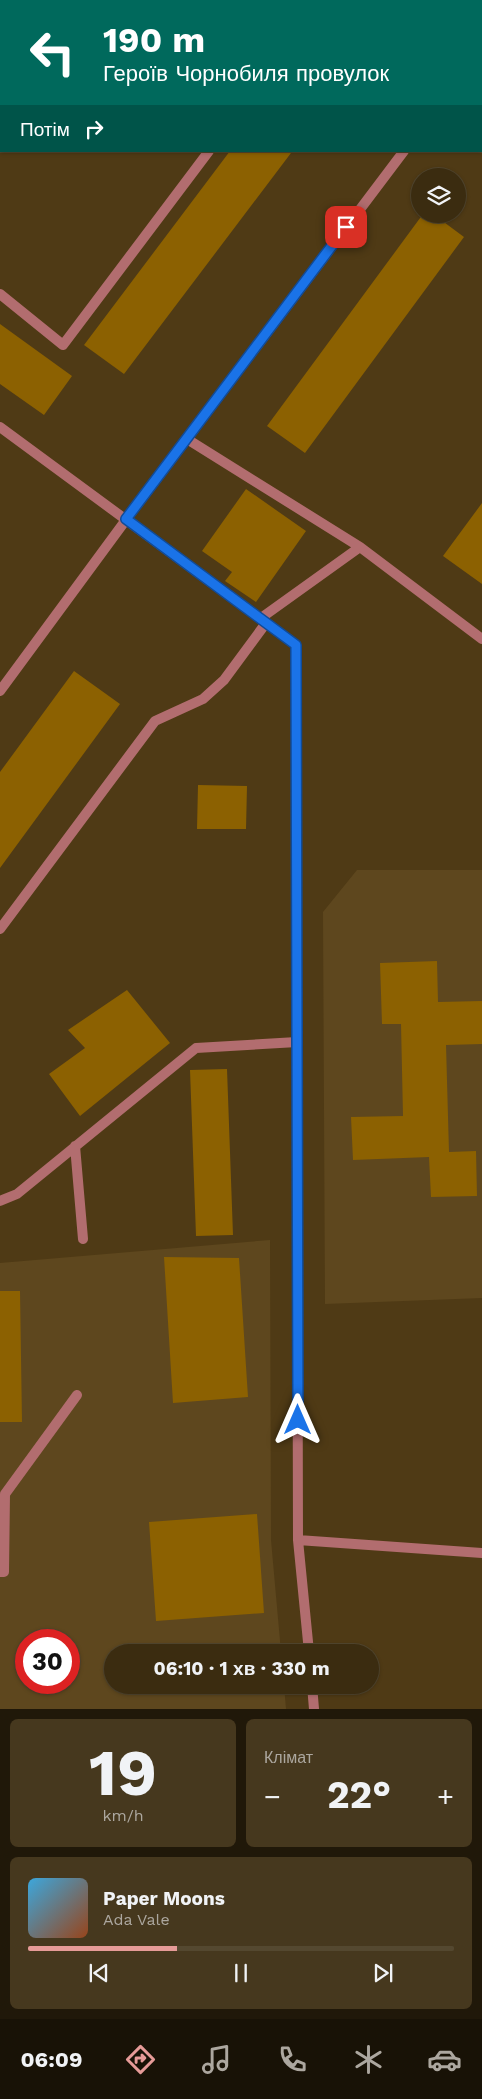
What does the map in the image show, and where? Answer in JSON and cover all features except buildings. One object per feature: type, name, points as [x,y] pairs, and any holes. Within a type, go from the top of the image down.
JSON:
[{"type":"street","points":[[0,294],[63,345],[208,152]]},
{"type":"street","points":[[0,691],[126,519],[403,152]]},
{"type":"street","points":[[0,427],[296,645],[298,1540],[307,1644]]},
{"type":"street","points":[[187,439],[360,547],[482,638]]},
{"type":"street","points":[[0,929],[155,721],[203,699],[224,680],[263,620],[360,547]]},
{"type":"street","points":[[0,1201],[17,1194],[196,1048],[297,1042]]},
{"type":"street","points":[[75,1146],[83,1239]]},
{"type":"street","points":[[0,1572],[4,1572],[5,1494],[78,1395]]},
{"type":"street","points":[[298,1540],[482,1553]]},
{"type":"street","points":[[313,1694],[314,1709]]},
{"type":"shaded area","points":[[357,870],[482,870],[482,1298],[325,1304],[323,912]]},
{"type":"shaded area","points":[[270,1240],[271,1540],[280,1644],[104,1644],[104,1694],[285,1694],[286,1709],[0,1709],[0,1263]]},
{"type":"route","points":[[298,1420],[296,645],[126,519],[346,227]]}]
